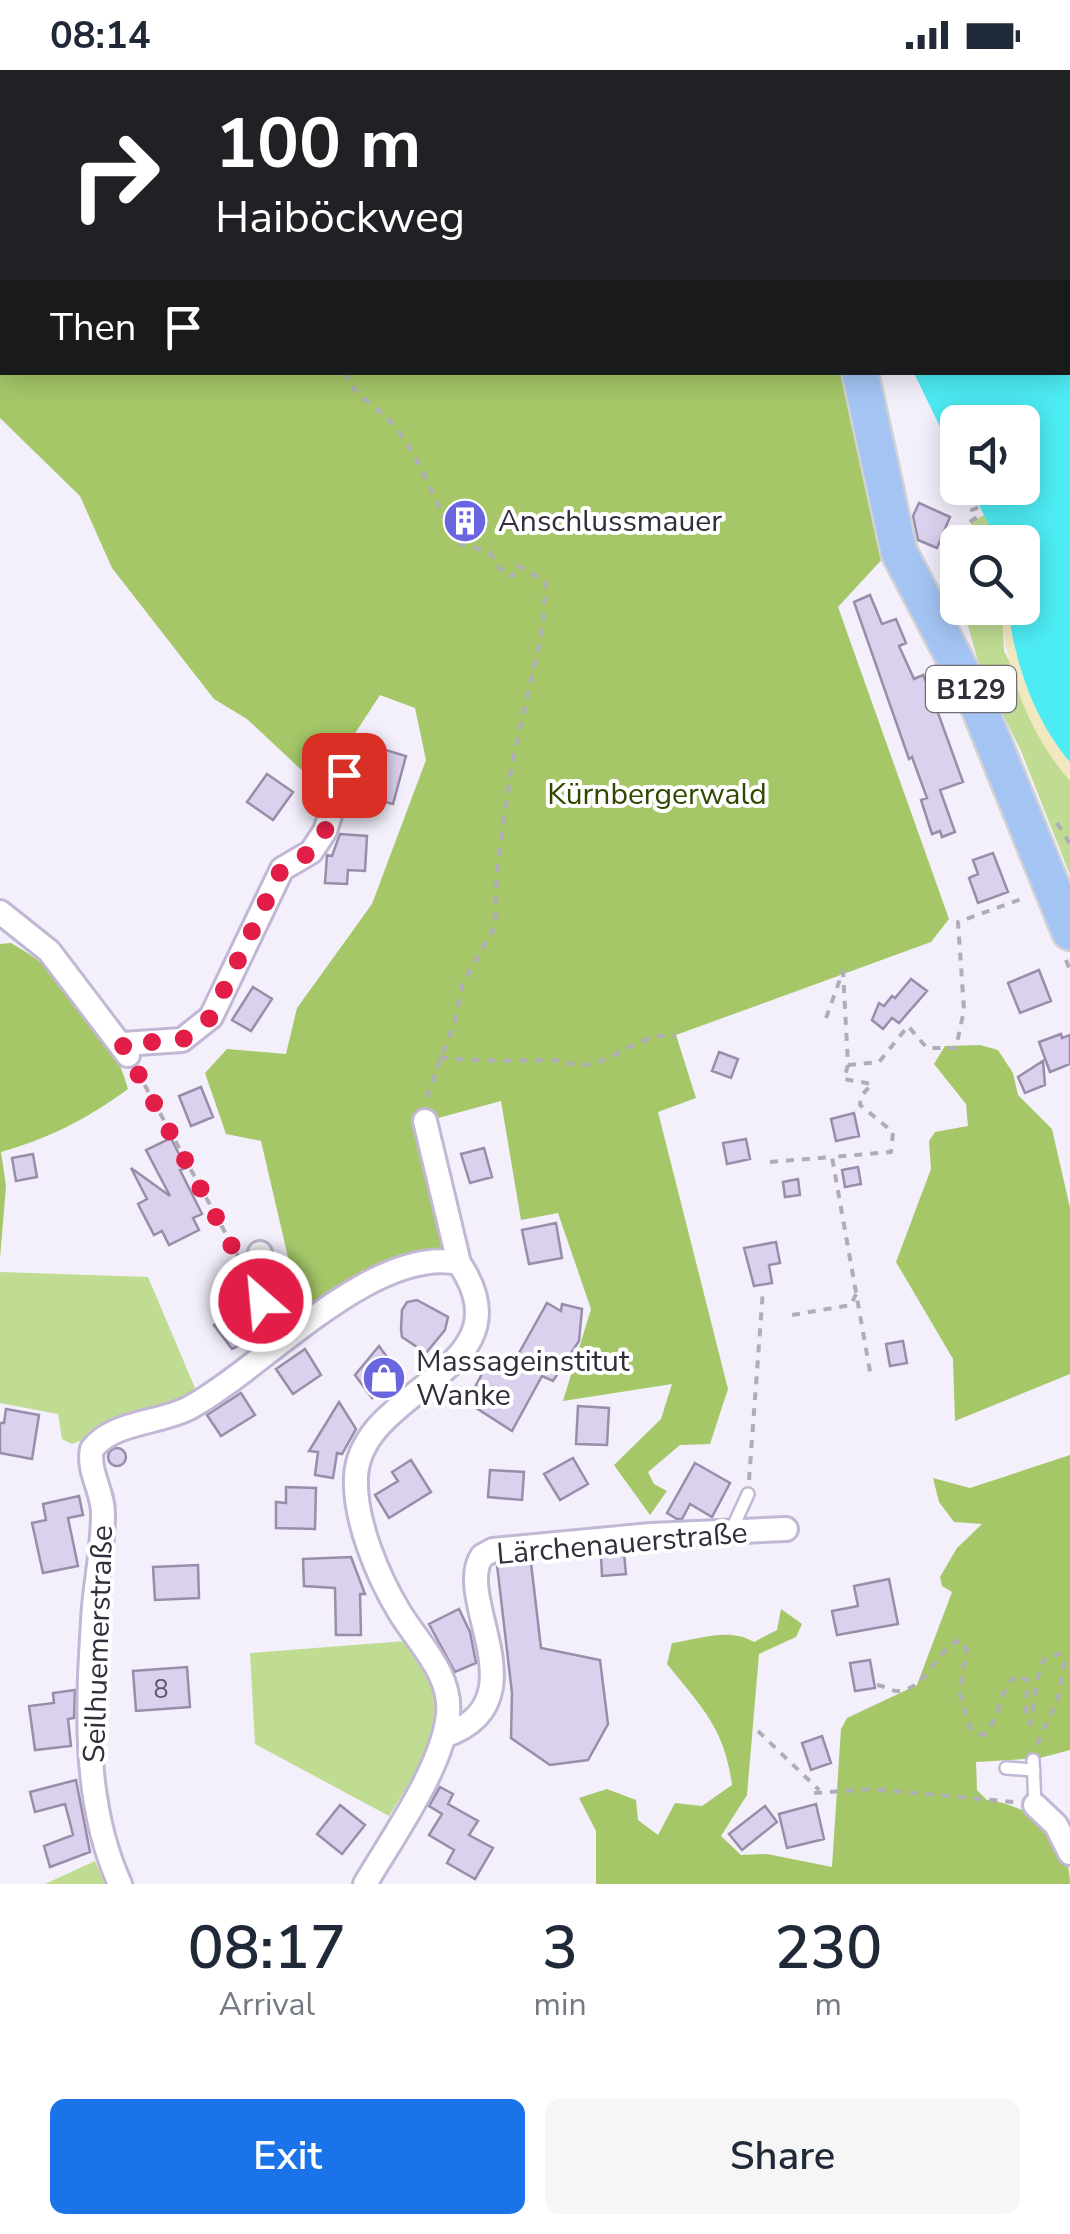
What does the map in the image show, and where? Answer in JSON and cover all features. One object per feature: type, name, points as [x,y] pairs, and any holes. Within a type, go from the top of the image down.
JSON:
[{"type":"main road","name":"B129","points":[[861,375],[899,552],[977,702],[1070,932]]},
{"type":"street","points":[[0,912],[49,951],[126,1051],[182,1040],[211,1017],[282,868],[311,852],[325,831],[344,775]]},
{"type":"street","points":[[425,1121],[460,1263]]},
{"type":"street","points":[[260,1254],[257,1282],[261,1301],[285,1337]]},
{"type":"street","name":"Seilhuemerstraße","points":[[120,1884],[102,1831],[90,1759],[94,1608],[104,1517],[90,1460],[92,1449],[112,1432],[187,1409],[285,1337],[393,1272],[437,1261],[460,1263]]},
{"type":"street","name":"Lärchenauerstraße","points":[[365,1884],[444,1736],[448,1702],[444,1682],[385,1582],[362,1521],[356,1473],[374,1428],[459,1358],[472,1334],[476,1302],[460,1263]]},
{"type":"street","name":"Lärchenauerstraße","points":[[444,1736],[472,1718],[490,1692],[493,1670],[477,1574],[482,1556],[536,1544],[732,1529],[786,1530]]},
{"type":"street","points":[[1035,1805],[1056,1825],[1070,1852]]},
{"type":"lane","points":[[732,1529],[748,1494]]},
{"type":"lane","points":[[1006,1768],[1034,1765],[1035,1805]]},
{"type":"path","points":[[346,375],[348,384],[390,421],[417,462],[457,543],[489,552],[504,574],[514,576],[517,566],[546,582],[542,632],[512,764],[497,869],[495,926],[462,985],[456,1017],[426,1094],[425,1121]]},
{"type":"path","points":[[976,517],[972,510],[980,506]]},
{"type":"path","points":[[970,522],[984,512]]},
{"type":"path","points":[[848,1064],[879,1062],[908,1026],[927,1048],[956,1048],[964,1010],[958,922],[1012,902]]},
{"type":"path","points":[[770,1162],[891,1152],[893,1132],[858,1100],[872,1084],[844,1079],[848,1064],[844,971],[826,1018]]},
{"type":"path","points":[[439,1057],[496,1064],[554,1060],[580,1065],[614,1056],[654,1034],[675,1036]]},
{"type":"path","points":[[126,1051],[247,1274],[257,1282]]},
{"type":"path","points":[[832,1157],[871,1376]]},
{"type":"path","points":[[748,1494],[763,1290]]},
{"type":"path","points":[[792,1316],[851,1305],[856,1294]]},
{"type":"path","points":[[878,1685],[896,1691],[915,1684],[954,1642],[961,1640],[968,1650],[959,1696],[972,1731],[984,1735],[1007,1685],[1018,1675],[1028,1681],[1025,1712],[1030,1724],[1040,1667],[1046,1656],[1060,1654],[1065,1660],[1064,1677],[1034,1765]]},
{"type":"path","points":[[758,1731],[817,1792],[896,1791],[1035,1805]]},
{"type":"green space","name":"Kürnbergerwald","points":[[0,375],[846,375],[885,556],[838,607],[949,919],[931,942],[676,1035],[696,1098],[658,1112],[728,1389],[710,1444],[680,1445],[648,1472],[654,1484],[667,1491],[650,1515],[614,1465],[661,1419],[672,1384],[563,1401],[591,1309],[558,1213],[521,1220],[501,1101],[416,1124],[448,1248],[395,1263],[301,1313],[261,1141],[226,1134],[205,1073],[227,1049],[286,1054],[297,1008],[372,904],[426,760],[415,708],[380,695],[348,744],[309,777],[247,719],[214,699],[112,568],[80,496],[0,418]]},
{"type":"green space","points":[[986,514],[990,525],[972,525]]},
{"type":"green space","points":[[968,625],[1003,625],[1004,651],[1070,781],[1070,875],[1021,751],[979,665]]},
{"type":"green space","points":[[11,943],[52,971],[85,1004],[110,1044],[128,1089],[68,1126],[1,1152],[6,1186],[0,1258],[0,944]]},
{"type":"green space","points":[[980,1045],[998,1050],[1013,1073],[1018,1095],[1052,1129],[1070,1208],[1070,1374],[955,1421],[953,1359],[896,1262],[931,1169],[929,1141],[935,1132],[968,1126],[966,1104],[934,1064],[945,1046]]},
{"type":"green space","points":[[0,1272],[148,1277],[198,1395],[72,1444],[62,1439],[58,1414],[0,1403]]},
{"type":"green space","points":[[1070,1455],[1070,1750],[1040,1758],[976,1762],[977,1790],[987,1800],[1019,1809],[1045,1826],[1063,1852],[1070,1884],[596,1884],[596,1831],[579,1798],[607,1789],[636,1800],[638,1820],[658,1835],[675,1803],[702,1806],[732,1785],[717,1733],[667,1664],[672,1643],[725,1635],[754,1642],[777,1630],[781,1609],[802,1624],[796,1637],[759,1654],[747,1795],[721,1836],[741,1855],[767,1854],[832,1867],[841,1729],[847,1718],[917,1685],[952,1592],[942,1586],[940,1577],[957,1548],[982,1524],[954,1522],[939,1502],[933,1478],[970,1488]]},
{"type":"green space","points":[[405,1641],[439,1698],[433,1745],[389,1816],[255,1744],[250,1653]]},
{"type":"green space","points":[[95,1861],[105,1884],[45,1884]]},
{"type":"sand","points":[[1003,625],[1012,625],[1023,678],[1070,762],[1070,781],[1042,743],[1021,700]]},
{"type":"water","points":[[915,375],[1070,375],[1070,762],[1036,708],[1015,649],[1011,625],[1040,625],[1040,525],[989,525],[979,505],[1040,505],[1040,405],[940,405],[940,427]]},
{"type":"building","points":[[919,503],[950,517],[947,525],[940,525],[937,548],[918,540],[913,516]]},
{"type":"building","points":[[870,595],[882,624],[896,619],[906,643],[899,646],[914,679],[923,675],[963,782],[940,790],[955,832],[942,837],[940,831],[932,834],[921,800],[927,798],[912,757],[909,759],[854,602]]},
{"type":"building","points":[[372,746],[406,756],[393,804],[359,795]]},
{"type":"building","points":[[267,774],[293,792],[273,820],[247,802]]},
{"type":"building","points":[[340,834],[367,836],[365,871],[348,870],[347,884],[325,883],[327,855],[332,856]]},
{"type":"building","points":[[993,853],[1008,892],[978,903],[969,878],[978,874],[973,860]]},
{"type":"building","points":[[1039,970],[1051,1001],[1020,1013],[1008,983]]},
{"type":"building","points":[[911,979],[927,991],[899,1023],[892,1018],[883,1029],[872,1020],[879,1003],[884,1006],[892,996],[895,998]]},
{"type":"building","points":[[253,987],[272,999],[251,1031],[232,1020]]},
{"type":"building","points":[[1061,1034],[1062,1038],[1070,1035],[1070,1064],[1050,1072],[1039,1042]]},
{"type":"building","points":[[719,1052],[738,1059],[731,1078],[712,1071]]},
{"type":"building","points":[[1043,1061],[1045,1085],[1025,1093],[1018,1077]]},
{"type":"building","points":[[201,1087],[213,1117],[191,1126],[179,1096]]},
{"type":"building","points":[[854,1113],[859,1136],[836,1141],[831,1119]]},
{"type":"building","points":[[171,1138],[186,1168],[180,1170],[202,1214],[193,1218],[199,1230],[169,1245],[162,1231],[154,1235],[138,1204],[147,1199],[131,1168],[170,1196],[146,1150]]},
{"type":"building","points":[[746,1139],[750,1159],[727,1164],[723,1143]]},
{"type":"building","points":[[484,1148],[492,1177],[470,1183],[461,1154]]},
{"type":"building","points":[[33,1154],[37,1177],[16,1181],[12,1158]]},
{"type":"building","points":[[858,1167],[861,1184],[845,1187],[842,1170]]},
{"type":"building","points":[[798,1179],[800,1195],[785,1197],[783,1182]]},
{"type":"building","points":[[556,1223],[562,1258],[529,1264],[522,1230]]},
{"type":"building","points":[[776,1242],[780,1263],[769,1265],[772,1283],[754,1286],[744,1248]]},
{"type":"building","points":[[242,1296],[261,1334],[232,1349],[214,1325],[219,1322],[213,1311]]},
{"type":"building","points":[[417,1300],[448,1317],[445,1330],[426,1353],[402,1337],[402,1310],[407,1302]]},
{"type":"building","points":[[547,1303],[561,1311],[562,1304],[582,1309],[579,1341],[553,1381],[542,1376],[512,1431],[467,1402],[491,1357],[510,1369]]},
{"type":"building","points":[[903,1341],[907,1363],[890,1366],[886,1344]]},
{"type":"building","points":[[379,1346],[401,1377],[372,1398],[355,1375]]},
{"type":"building","points":[[305,1349],[321,1375],[293,1394],[276,1369]]},
{"type":"building","points":[[241,1393],[255,1415],[221,1436],[207,1415]]},
{"type":"building","points":[[339,1402],[356,1429],[342,1454],[337,1453],[333,1478],[315,1475],[318,1452],[309,1451]]},
{"type":"building","points":[[578,1406],[609,1408],[607,1445],[576,1444]]},
{"type":"building","points":[[6,1409],[39,1415],[32,1459],[0,1453],[0,1423],[4,1423]]},
{"type":"building","points":[[117,1448],[124,1450],[124,1464],[117,1466],[110,1464],[108,1457],[110,1450]]},
{"type":"building","points":[[573,1458],[588,1484],[560,1500],[544,1474]]},
{"type":"building","points":[[411,1460],[431,1492],[389,1518],[375,1495],[398,1481],[392,1472]]},
{"type":"building","points":[[695,1463],[730,1483],[712,1517],[690,1504],[682,1519],[677,1519],[667,1513]]},
{"type":"building","points":[[490,1470],[524,1472],[522,1500],[488,1497]]},
{"type":"building","points":[[286,1487],[316,1488],[315,1529],[276,1528],[276,1502],[286,1503]]},
{"type":"building","points":[[79,1496],[83,1515],[68,1518],[78,1566],[43,1573],[32,1523],[46,1520],[43,1504]]},
{"type":"building","points":[[624,1553],[626,1574],[602,1576],[601,1555]]},
{"type":"building","points":[[351,1557],[365,1594],[360,1594],[361,1635],[336,1635],[335,1588],[304,1586],[303,1559]]},
{"type":"building","points":[[531,1563],[541,1648],[600,1660],[608,1724],[588,1760],[550,1765],[511,1738],[512,1693],[497,1565]]},
{"type":"building","points":[[198,1565],[199,1598],[155,1600],[153,1567]]},
{"type":"building","points":[[889,1579],[898,1624],[837,1635],[832,1611],[858,1606],[854,1586]]},
{"type":"building","points":[[459,1609],[470,1632],[476,1663],[455,1672],[429,1624]]},
{"type":"building","points":[[870,1660],[875,1688],[855,1691],[850,1663]]},
{"type":"building","points":[[187,1667],[190,1707],[136,1711],[133,1671]]},
{"type":"building","points":[[75,1690],[74,1718],[68,1719],[71,1746],[35,1750],[29,1706],[54,1703],[53,1693]]},
{"type":"building","points":[[822,1736],[831,1763],[811,1770],[802,1743]]},
{"type":"building","points":[[76,1780],[90,1852],[50,1867],[44,1846],[73,1835],[65,1804],[35,1812],[30,1792]]},
{"type":"building","points":[[440,1787],[453,1794],[448,1804],[478,1821],[469,1835],[493,1848],[475,1879],[447,1863],[454,1850],[429,1835],[442,1814],[429,1806]]},
{"type":"building","points":[[816,1804],[824,1839],[787,1848],[779,1814]]},
{"type":"building","points":[[340,1805],[365,1825],[342,1854],[317,1834]]},
{"type":"building","points":[[765,1806],[777,1822],[742,1850],[729,1834]]},
{"type":"place","name":"Anschlussmauer","points":[[465,521]]},
{"type":"place","name":"Massageinstitut Wanke","points":[[384,1378]]},
{"type":"route","points":[[261,1301],[257,1282],[247,1274],[122,1044],[156,1045],[182,1040],[211,1017],[282,868],[311,852],[325,831],[344,775]]}]
